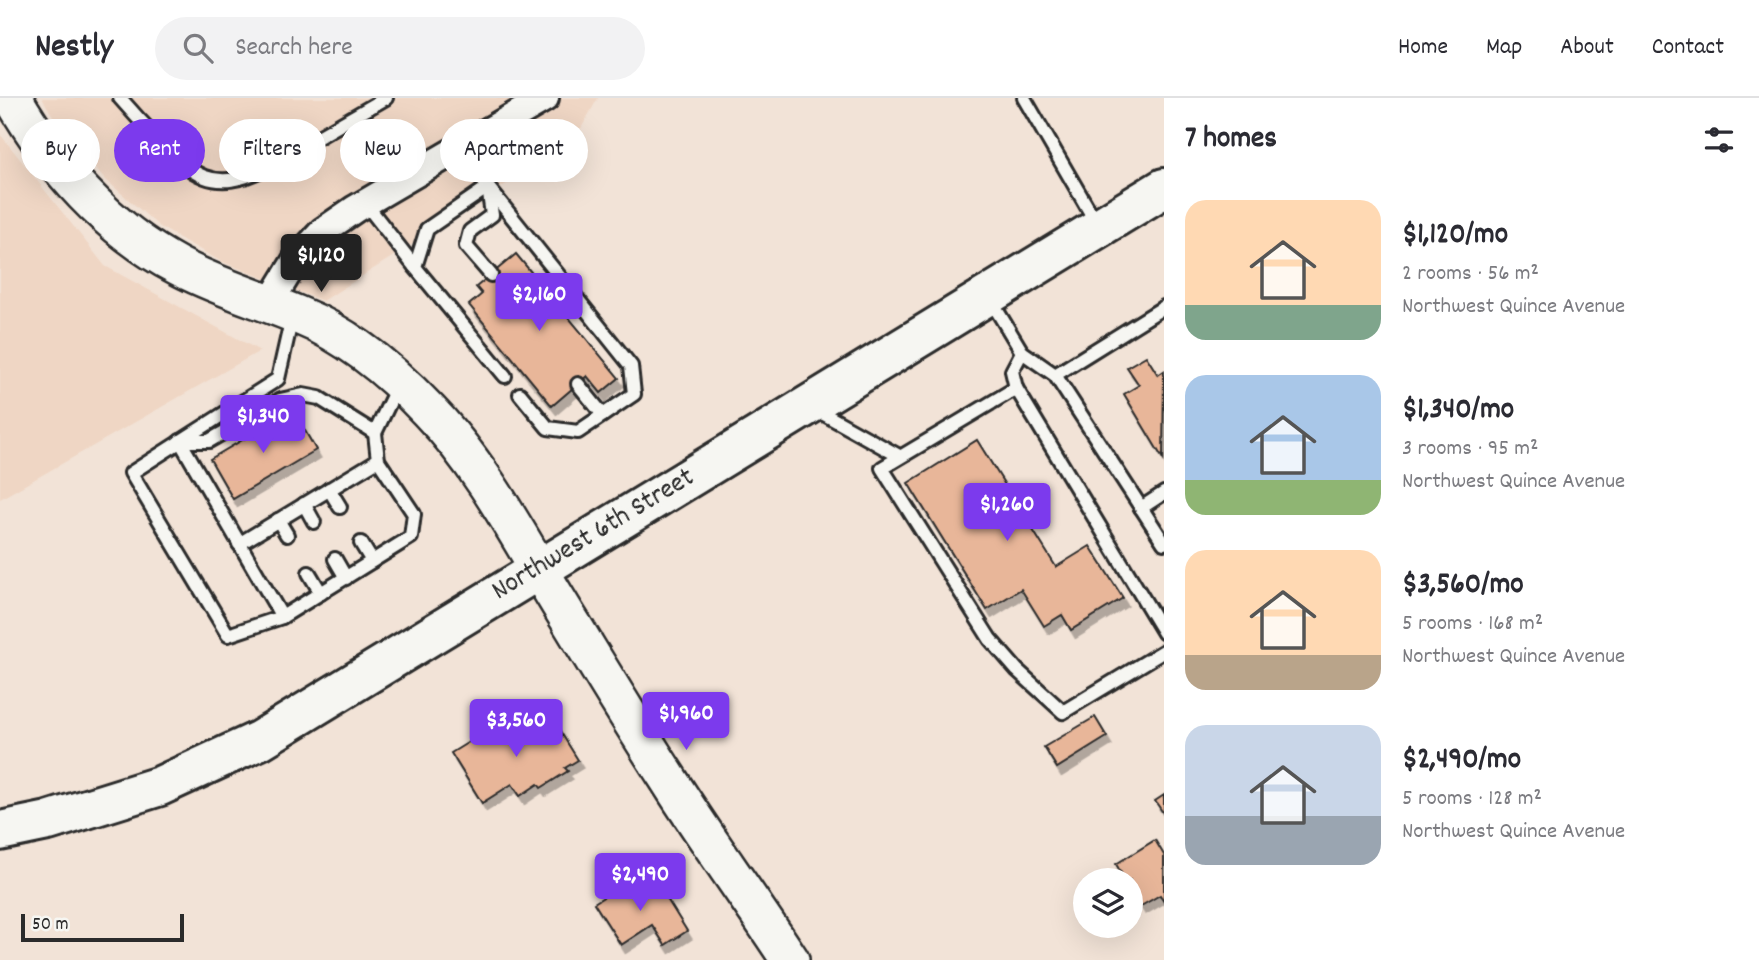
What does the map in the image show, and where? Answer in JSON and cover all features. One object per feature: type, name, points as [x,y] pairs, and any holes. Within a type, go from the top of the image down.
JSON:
[{"type":"main road","name":"Northwest 6th Street","points":[[0,831],[48,821],[160,786],[260,740],[1164,188]]},
{"type":"street","points":[[13,98],[30,127],[65,173],[91,202],[127,232],[177,266],[281,309],[346,340],[400,382],[432,413],[472,464],[668,778],[789,960]]},
{"type":"street","points":[[509,119],[545,98]]},
{"type":"street","points":[[281,309],[296,260],[323,231],[440,159]]},
{"type":"lane","points":[[120,98],[174,158],[189,170],[207,179],[226,181],[246,178],[386,98]]},
{"type":"lane","points":[[1024,98],[1099,228]]},
{"type":"lane","points":[[484,182],[631,366],[634,394],[578,432],[548,428],[520,394]]},
{"type":"lane","points":[[415,267],[427,229],[488,187]]},
{"type":"lane","points":[[488,187],[492,215],[470,231],[466,246],[491,275]]},
{"type":"lane","points":[[365,203],[505,376]]},
{"type":"lane","points":[[988,295],[1022,352],[1055,375],[1164,543]]},
{"type":"lane","points":[[1055,375],[1164,307]]},
{"type":"lane","points":[[281,309],[278,379],[131,473],[228,635],[282,617],[411,537],[414,514],[378,460],[375,433],[400,382]]},
{"type":"lane","points":[[1022,352],[1012,371],[1016,388],[1164,633]]},
{"type":"lane","points":[[578,384],[603,415]]},
{"type":"lane","points":[[1016,388],[882,468],[990,639],[1017,670],[1063,712],[1164,651]]},
{"type":"lane","points":[[180,441],[209,441],[280,400],[303,395],[319,398],[375,433]]},
{"type":"lane","points":[[809,405],[899,456]]},
{"type":"lane","points":[[180,441],[282,617]]},
{"type":"lane","points":[[239,544],[378,460]]},
{"type":"lane","points":[[329,489],[340,507]]},
{"type":"lane","points":[[1141,508],[1164,493]]},
{"type":"lane","points":[[304,504],[314,522]]},
{"type":"lane","points":[[278,520],[287,535]]},
{"type":"lane","points":[[361,543],[372,561]]},
{"type":"lane","points":[[335,559],[346,578]]},
{"type":"lane","points":[[309,573],[321,593]]},
{"type":"shaded area","points":[[42,98],[598,98],[586,119],[440,119],[440,182],[510,182],[323,301],[220,261],[160,227],[100,173],[100,119],[54,118]]},
{"type":"shaded area","points":[[0,134],[21,160],[21,182],[38,182],[105,266],[260,351],[0,499]]},
{"type":"building","points":[[516,254],[619,378],[601,393],[587,376],[552,406],[469,305],[482,294],[476,287]]},
{"type":"building","points":[[1146,356],[1158,375],[1164,371],[1163,459],[1124,394],[1139,385],[1127,367]]},
{"type":"building","points":[[293,410],[316,450],[233,499],[210,459]]},
{"type":"building","points":[[977,440],[1056,567],[1090,546],[1123,598],[1071,630],[1062,615],[1044,626],[1021,589],[987,610],[908,483]]},
{"type":"building","points":[[547,710],[578,760],[565,768],[568,771],[541,788],[538,784],[520,796],[512,784],[482,803],[451,753],[485,732],[493,744]]},
{"type":"building","points":[[1095,717],[1107,737],[1057,768],[1044,747]]},
{"type":"building","points":[[1164,795],[1164,814],[1155,801]]},
{"type":"building","points":[[1155,840],[1164,855],[1164,901],[1160,895],[1143,905],[1143,868],[1118,868],[1116,864]]},
{"type":"building","points":[[654,878],[687,931],[665,945],[652,925],[621,945],[594,903],[624,884],[630,893]]}]
